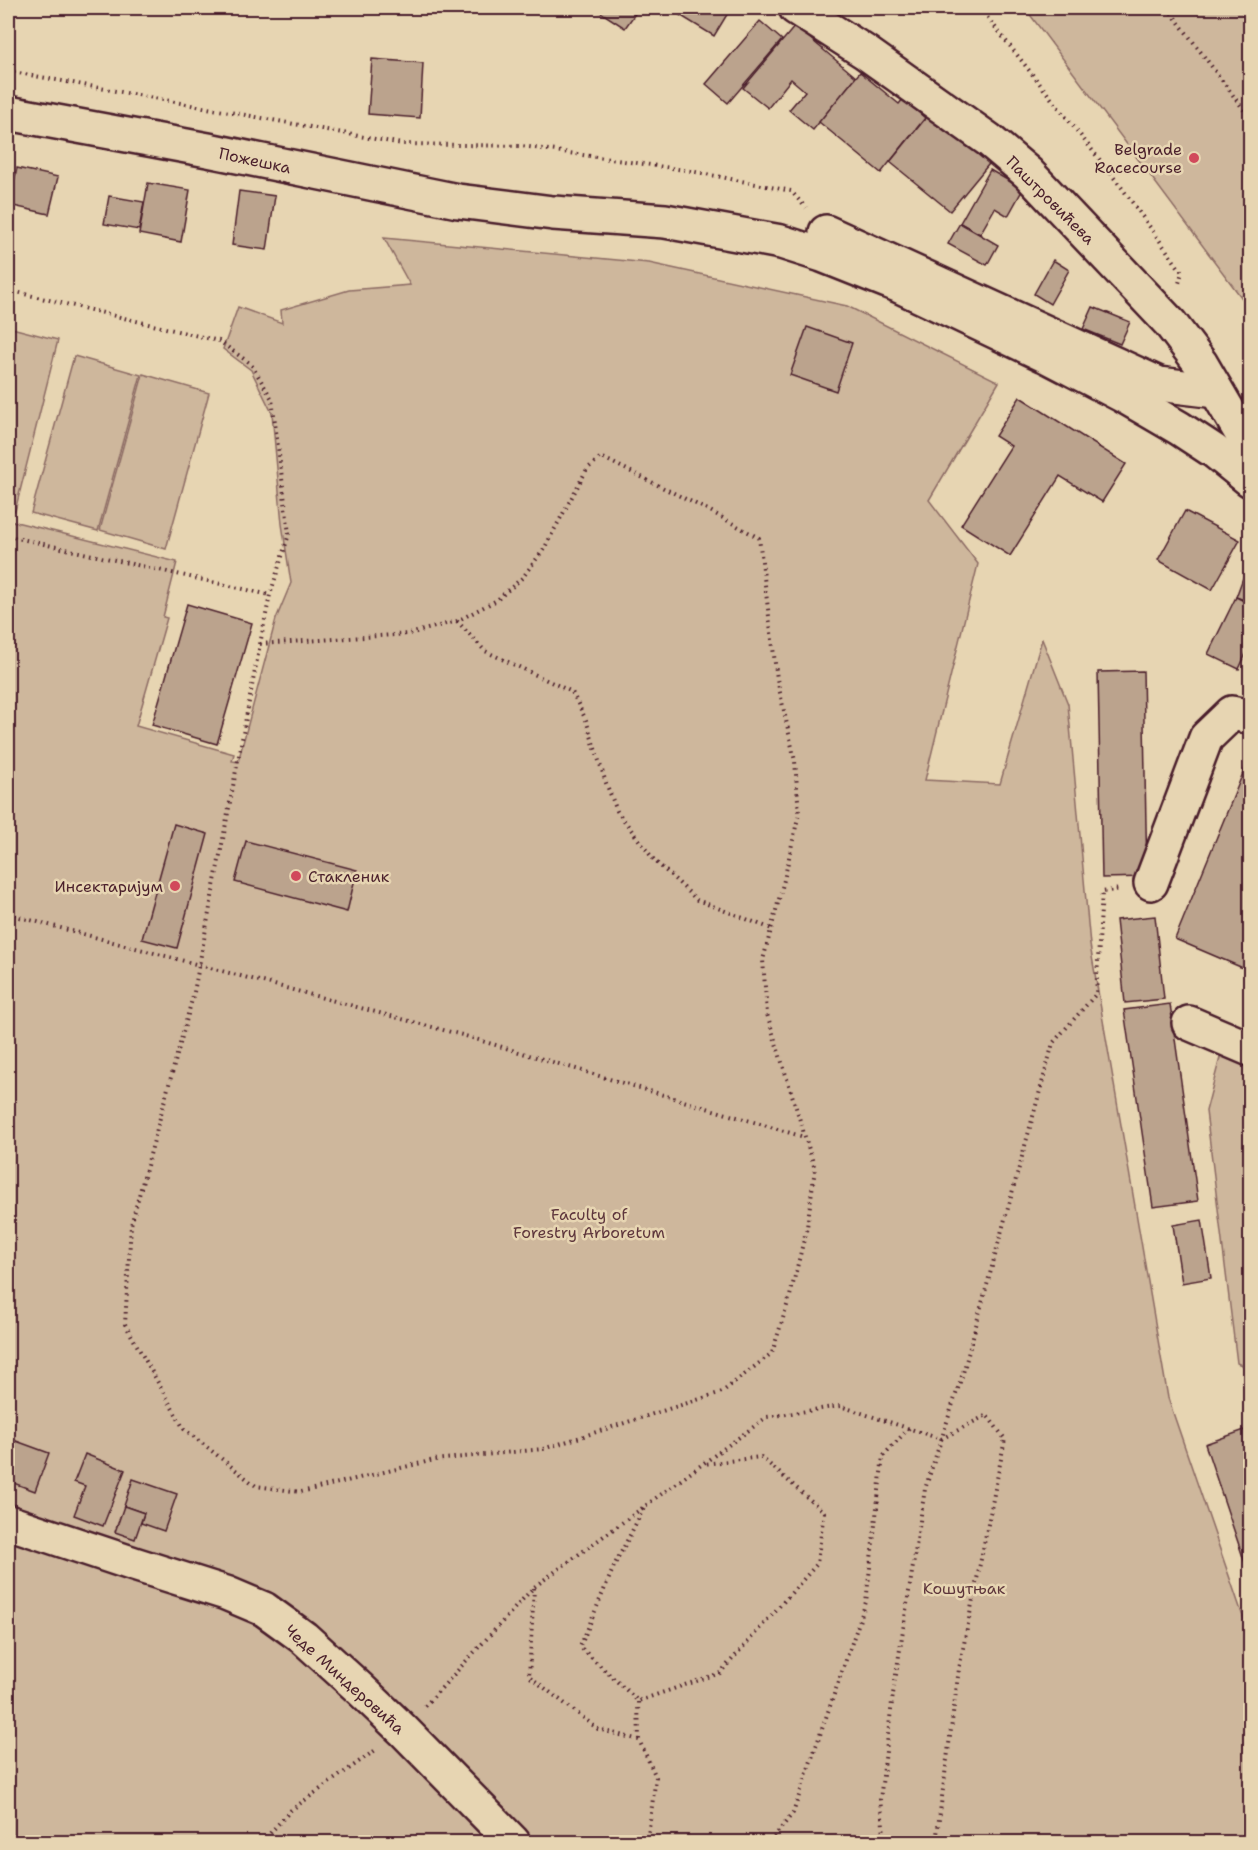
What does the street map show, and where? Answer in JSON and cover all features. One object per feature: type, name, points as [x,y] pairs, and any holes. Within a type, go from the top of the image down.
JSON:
[{"type":"street","name":"Паштровићева","points":[[796,8],[865,52],[989,140],[1028,173],[1170,323],[1201,364],[1251,448]]},
{"type":"street","name":"Пожешка","points":[[8,113],[197,148],[415,193],[553,213],[665,221],[780,242],[822,255],[943,306],[1015,340],[1124,396],[1214,451],[1251,480]]},
{"type":"street","points":[[826,232],[1159,384],[1216,391]]},
{"type":"street","points":[[1151,884],[1206,738],[1232,713],[1251,717]]},
{"type":"street","points":[[1189,1023],[1251,1048]]},
{"type":"street","name":"Чеде Миндеровића","points":[[8,1522],[226,1593],[264,1609],[304,1638],[403,1730],[513,1842]]},
{"type":"path","points":[[980,8],[1122,188],[1182,272],[1170,323]]},
{"type":"path","points":[[1168,8],[1251,118]]},
{"type":"path","points":[[8,71],[402,144],[522,146],[691,171],[791,191],[826,232]]},
{"type":"path","points":[[8,290],[219,342],[251,364],[272,399],[289,534],[270,595],[260,644],[200,965],[194,992],[131,1225],[124,1324],[184,1429],[256,1486],[301,1492],[434,1460],[543,1449],[722,1392],[772,1353],[790,1296],[807,1227],[815,1169],[767,1014],[764,960],[799,813],[795,761],[777,679],[759,538],[601,457],[587,469],[544,549],[523,577],[497,600],[457,621],[408,634],[260,644]]},
{"type":"path","points":[[8,536],[270,595]]},
{"type":"path","points":[[457,621],[485,651],[572,692],[586,720],[617,811],[654,860],[697,900],[772,929]]},
{"type":"path","points":[[885,1842],[880,1800],[893,1694],[925,1489],[963,1373],[1053,1043],[1096,994],[1102,892],[1151,884]]},
{"type":"path","points":[[8,914],[462,1035],[805,1137]]},
{"type":"path","points":[[262,1842],[291,1810],[403,1730],[534,1587],[767,1417],[840,1406],[941,1439],[987,1415],[1005,1439],[959,1670],[936,1842]]},
{"type":"path","points":[[770,1842],[793,1813],[866,1602],[883,1456],[909,1428]]},
{"type":"path","points":[[638,1701],[720,1673],[817,1564],[824,1512],[761,1457],[703,1464]]},
{"type":"path","points":[[646,1506],[615,1564],[580,1647],[638,1701],[639,1740],[656,1777],[647,1842]]},
{"type":"path","points":[[534,1587],[530,1676],[598,1729],[639,1740]]},
{"type":"green space","name":"Belgrade Racecourse","points":[[1025,8],[1250,8],[1250,309]]},
{"type":"green space","points":[[384,238],[649,263],[847,306],[999,382],[929,500],[978,564],[925,780],[1000,784],[1042,639],[1068,704],[1090,945],[1168,1398],[1250,1637],[1250,1842],[8,1842],[8,520],[177,562],[163,617],[167,618],[136,726],[234,754],[232,761],[238,762],[276,619],[291,583],[282,524],[272,413],[251,370],[223,349],[238,307],[282,323],[281,310],[349,290],[410,285]]},
{"type":"green space","points":[[8,327],[58,340],[15,511],[8,510]]},
{"type":"green space","points":[[74,356],[141,375],[98,531],[31,513]]},
{"type":"green space","points":[[143,374],[209,393],[166,549],[100,530]]},
{"type":"green space","points":[[1222,1050],[1250,1059],[1250,1369],[1237,1363],[1206,1111]]},
{"type":"building","points":[[594,8],[639,8],[625,28]]},
{"type":"building","points":[[682,8],[731,8],[714,36],[678,14]]},
{"type":"building","points":[[760,21],[782,40],[728,103],[706,84]]},
{"type":"building","points":[[795,26],[856,77],[813,130],[789,110],[805,91],[791,79],[768,108],[743,88]]},
{"type":"building","points":[[372,59],[423,63],[420,118],[368,114]]},
{"type":"building","points":[[860,72],[899,104],[903,99],[925,118],[881,173],[819,122]]},
{"type":"building","points":[[933,109],[993,159],[950,211],[890,162]]},
{"type":"building","points":[[17,168],[58,177],[49,214],[9,205]]},
{"type":"building","points":[[990,170],[1023,189],[1008,216],[995,208],[980,234],[960,223]]},
{"type":"building","points":[[148,183],[190,190],[181,242],[139,234]]},
{"type":"building","points":[[239,191],[275,196],[267,250],[232,245]]},
{"type":"building","points":[[109,196],[144,202],[139,230],[104,224]]},
{"type":"building","points":[[960,223],[998,245],[987,265],[948,244]]},
{"type":"building","points":[[1053,260],[1069,270],[1050,304],[1034,294]]},
{"type":"building","points":[[1093,307],[1130,322],[1120,344],[1083,329]]},
{"type":"building","points":[[807,327],[852,343],[836,391],[790,375]]},
{"type":"building","points":[[1020,397],[1126,464],[1102,502],[1060,476],[1010,556],[961,525],[1011,446],[995,436]]},
{"type":"building","points":[[1185,511],[1240,540],[1212,590],[1158,560]]},
{"type":"building","points":[[1250,559],[1250,602],[1236,597]]},
{"type":"building","points":[[1236,597],[1250,604],[1250,645],[1239,669],[1208,654]]},
{"type":"building","points":[[187,604],[252,623],[217,744],[152,725]]},
{"type":"building","points":[[1143,671],[1147,877],[1102,878],[1098,672]]},
{"type":"building","points":[[1250,756],[1250,971],[1175,939]]},
{"type":"building","name":"Инсектаријум","points":[[174,824],[208,834],[177,948],[142,939]]},
{"type":"building","name":"Стакленик","points":[[246,841],[357,870],[347,912],[235,882]]},
{"type":"building","points":[[1155,916],[1164,999],[1125,1003],[1116,920]]},
{"type":"building","points":[[1170,1004],[1198,1201],[1153,1207],[1124,1010]]},
{"type":"building","points":[[1202,1220],[1211,1278],[1182,1283],[1173,1225]]},
{"type":"building","points":[[1250,1428],[1250,1578],[1205,1444]]},
{"type":"building","points":[[8,1438],[49,1453],[35,1491],[8,1481]]},
{"type":"building","points":[[85,1454],[125,1470],[103,1526],[74,1515],[85,1486],[74,1482]]},
{"type":"building","points":[[133,1479],[177,1494],[164,1531],[141,1523],[144,1513],[124,1506]]},
{"type":"building","points":[[124,1506],[144,1513],[135,1539],[115,1532]]},
{"type":"tram line","points":[[8,21],[18,8]]},
{"type":"place","name":"Belgrade Racecourse","points":[[1194,158]]},
{"type":"place","name":"Стакленик","points":[[296,876]]},
{"type":"place","name":"Инсектаријум","points":[[175,886]]},
{"type":"park label","name":"Faculty of Forestry Arboretum","points":[[589,1223]]},
{"type":"park label","name":"Кошутњак","points":[[964,1588]]}]
